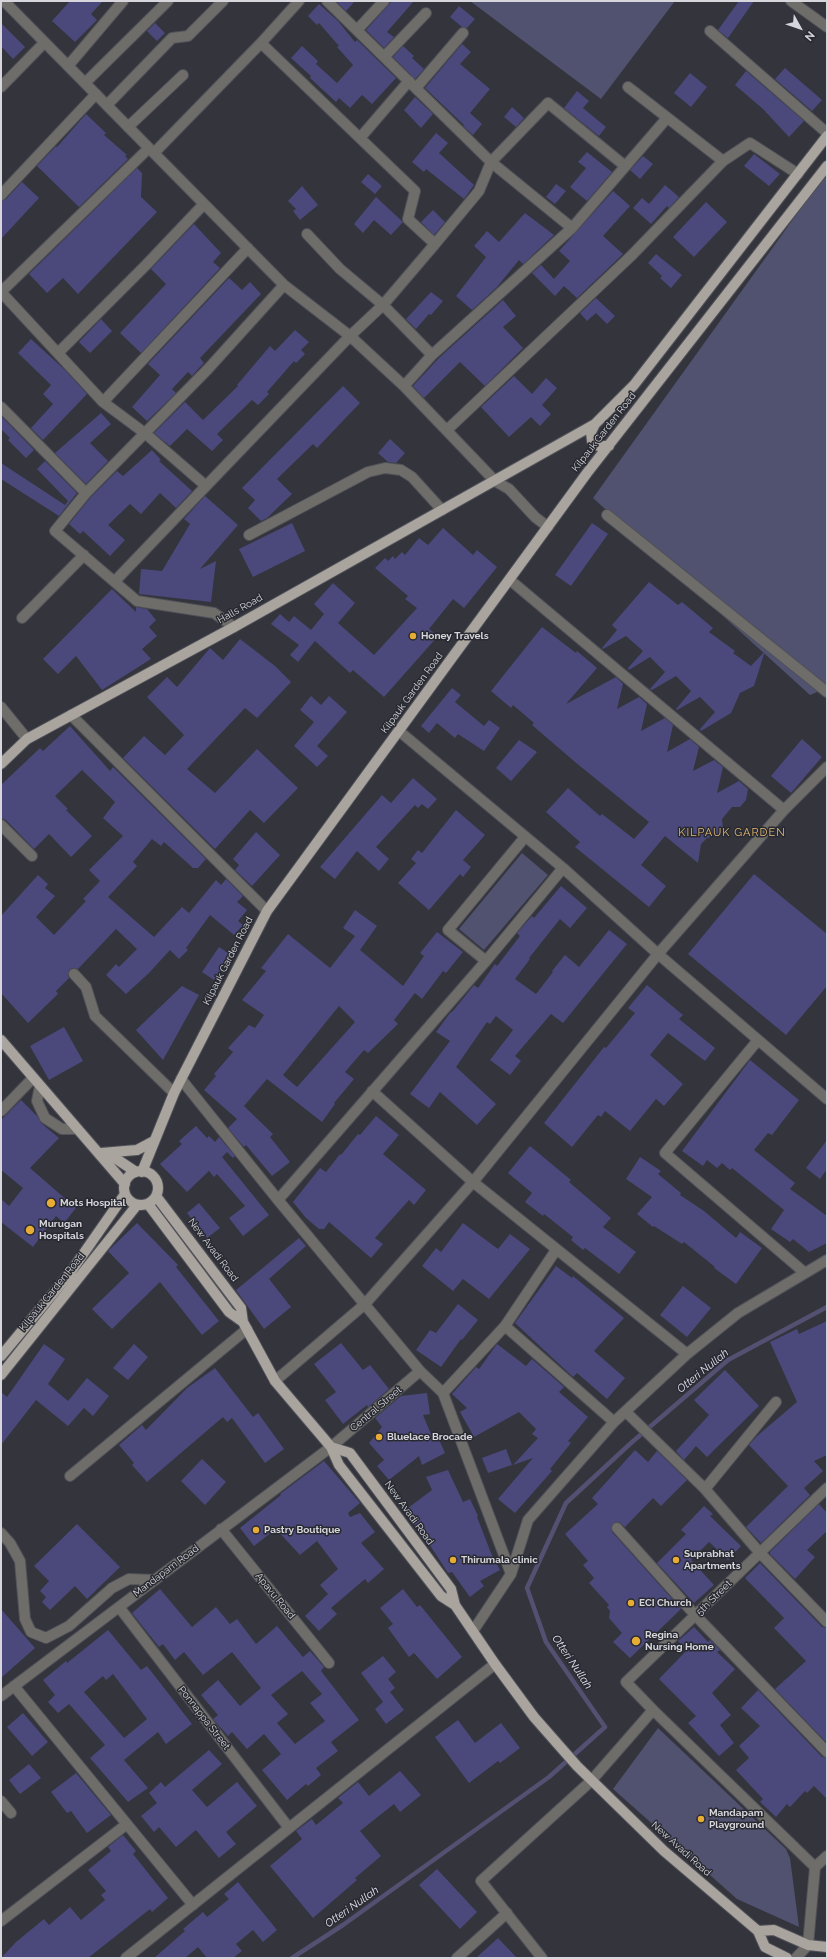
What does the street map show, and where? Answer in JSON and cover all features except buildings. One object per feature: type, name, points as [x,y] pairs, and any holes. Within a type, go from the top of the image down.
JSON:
[{"type":"main road","name":"Kilpauk Garden Road","points":[[495,481],[595,424],[634,385],[827,135]]},
{"type":"main road","points":[[813,154],[827,166]]},
{"type":"main road","name":"Kilpauk Garden Road","points":[[125,1184],[131,1175],[139,1172],[174,1093],[267,912],[548,527],[609,446],[827,166]]},
{"type":"main road","points":[[595,424],[591,432],[592,441],[598,446],[609,446]]},
{"type":"main road","name":"Halls Road","points":[[1,764],[27,739],[234,627],[495,481]]},
{"type":"main road","points":[[1,1040],[77,1129],[101,1153],[108,1166],[125,1184],[125,1194],[128,1199],[137,1205],[148,1204],[156,1196],[158,1191],[156,1180],[152,1176],[139,1172],[115,1158],[101,1153]]},
{"type":"main road","points":[[101,1153],[137,1150],[154,1141]]},
{"type":"main road","name":"Kilpauk Garden Road","points":[[1,1356],[70,1273],[125,1194]]},
{"type":"main road","name":"New Avadi Road","points":[[156,1196],[241,1308],[245,1325],[275,1381],[331,1447],[339,1465],[441,1596],[455,1605]]},
{"type":"main road","name":"New Avadi Road","points":[[148,1204],[229,1312],[245,1325]]},
{"type":"main road","name":"Kilpauk Garden Road","points":[[1,1375],[137,1205]]},
{"type":"main road","name":"New Avadi Road","points":[[331,1447],[350,1453],[450,1589],[455,1605],[495,1664],[534,1717],[577,1766],[664,1851],[758,1931],[765,1947],[788,1958]]},
{"type":"main road","points":[[758,1931],[774,1930],[808,1946],[827,1947]]},
{"type":"street","points":[[68,66],[123,1]]},
{"type":"street","points":[[85,83],[168,1]]},
{"type":"street","points":[[107,105],[172,38],[188,36],[223,1]]},
{"type":"street","points":[[206,486],[146,434],[103,402],[1,292],[261,43],[299,1]]},
{"type":"street","points":[[357,30],[384,1]]},
{"type":"street","points":[[791,1],[827,27]]},
{"type":"street","points":[[329,2],[491,162],[572,228]]},
{"type":"street","points":[[10,3],[44,43],[284,285],[350,336],[404,386],[495,481],[509,489],[535,517],[548,527]]},
{"type":"street","points":[[384,57],[426,13]]},
{"type":"street","points":[[710,31],[827,135]]},
{"type":"street","points":[[360,138],[463,33]]},
{"type":"street","points":[[1,87],[44,43]]},
{"type":"street","points":[[261,43],[415,191],[408,219],[436,244]]},
{"type":"street","points":[[128,127],[183,75]]},
{"type":"street","points":[[628,87],[723,162]]},
{"type":"street","points":[[1,195],[96,94]]},
{"type":"street","points":[[115,581],[350,336],[383,305],[436,244],[479,191],[491,162],[548,103],[626,166]]},
{"type":"street","points":[[404,386],[432,356],[572,228],[667,118]]},
{"type":"street","points":[[447,430],[631,256],[723,162],[750,143],[798,174]]},
{"type":"street","points":[[58,353],[146,265],[204,204]]},
{"type":"street","points":[[308,234],[340,269],[383,305],[432,356]]},
{"type":"street","points":[[103,402],[248,248]]},
{"type":"street","points":[[234,627],[214,614],[137,601],[55,531],[86,493],[146,434],[284,285]]},
{"type":"street","points":[[1,407],[86,493]]},
{"type":"street","points":[[249,536],[368,472],[386,468],[400,470],[412,477],[442,510]]},
{"type":"street","points":[[607,515],[827,692]]},
{"type":"street","points":[[22,618],[84,555]]},
{"type":"street","points":[[510,580],[784,810]]},
{"type":"street","points":[[1,707],[27,739]]},
{"type":"street","points":[[71,715],[267,912]]},
{"type":"street","points":[[399,731],[563,868],[658,954],[827,1099]]},
{"type":"street","points":[[275,1381],[365,1304],[473,1182],[658,954],[784,810],[827,767]]},
{"type":"street","points":[[1,825],[32,856]]},
{"type":"street","points":[[486,960],[448,930],[525,837]]},
{"type":"street","points":[[278,1200],[486,960],[563,868]]},
{"type":"street","points":[[74,974],[86,987],[95,1016],[174,1093]]},
{"type":"street","points":[[758,1040],[666,1153],[804,1273]]},
{"type":"street","points":[[1,1111],[33,1078]]},
{"type":"street","points":[[181,1079],[278,1200],[420,1372],[443,1393],[511,1574]]},
{"type":"street","points":[[40,1086],[37,1101],[45,1118],[62,1130],[77,1129]]},
{"type":"street","points":[[372,1091],[473,1182],[687,1354]]},
{"type":"street","points":[[443,1393],[505,1326],[556,1250]]},
{"type":"street","points":[[472,1630],[511,1574],[528,1520],[614,1422],[687,1354],[738,1313],[827,1260]]},
{"type":"street","points":[[70,1476],[245,1325]]},
{"type":"street","points":[[505,1326],[614,1422]]},
{"type":"street","name":"Central Street","points":[[331,1447],[420,1372]]},
{"type":"street","points":[[705,1489],[776,1402]]},
{"type":"street","points":[[626,1412],[705,1489],[760,1553],[827,1622]]},
{"type":"street","name":"Mandapam Road","points":[[1,1696],[331,1447]]},
{"type":"street","name":"5th Street","points":[[654,1710],[626,1682],[827,1488]]},
{"type":"street","points":[[617,1528],[696,1616],[827,1752]]},
{"type":"street","name":"Apavu Road","points":[[221,1530],[329,1663]]},
{"type":"street","points":[[1,1533],[10,1543],[20,1561],[25,1619],[31,1632],[46,1638],[69,1626],[112,1588],[129,1579],[154,1580]]},
{"type":"street","name":"Ponnappa Street","points":[[119,1607],[289,1828]]},
{"type":"street","points":[[126,1958],[495,1664]]},
{"type":"street","points":[[14,1686],[193,1905]]},
{"type":"street","points":[[542,1958],[481,1881],[591,1781],[654,1710],[815,1867]]},
{"type":"street","points":[[1,1801],[11,1813]]},
{"type":"street","points":[[1,1921],[127,1824]]},
{"type":"street","points":[[796,1958],[808,1946],[815,1867],[827,1856]]},
{"type":"street","points":[[457,1958],[507,1914]]},
{"type":"shaded area","points":[[470,1],[675,1],[601,99]]},
{"type":"shaded area","points":[[827,172],[827,688],[810,695],[593,498]]},
{"type":"shaded area","points":[[522,853],[548,875],[484,950],[459,929]]},
{"type":"shaded area","name":"Mandapam Playground","points":[[658,1728],[786,1849],[790,1858],[799,1927],[737,1899],[613,1789]]},
{"type":"waterway","name":"Otteri Nullah","points":[[292,1958],[343,1925],[549,1777],[605,1727],[546,1642],[527,1588],[566,1503],[631,1443],[728,1360],[827,1307]]},
{"type":"place","name":"Honey Travels","points":[[413,636]]},
{"type":"place","name":"Mots Hospital","points":[[51,1203]]},
{"type":"place","name":"Murugan Hospitals","points":[[30,1230]]},
{"type":"place","name":"Bluelace Brocade","points":[[379,1437]]},
{"type":"place","name":"Pastry Boutique","points":[[256,1530]]},
{"type":"place","name":"Thirumala clinic","points":[[453,1560]]},
{"type":"place","name":"Suprabhat Apartments","points":[[676,1560]]},
{"type":"place","name":"ECI Church","points":[[631,1603]]},
{"type":"place","name":"Regina Nursing Home","points":[[636,1641]]},
{"type":"place","name":"Mandapam Playground","points":[[701,1819]]},
{"type":"district","name":"KILPAUK GARDEN","points":[[732,833]]}]
